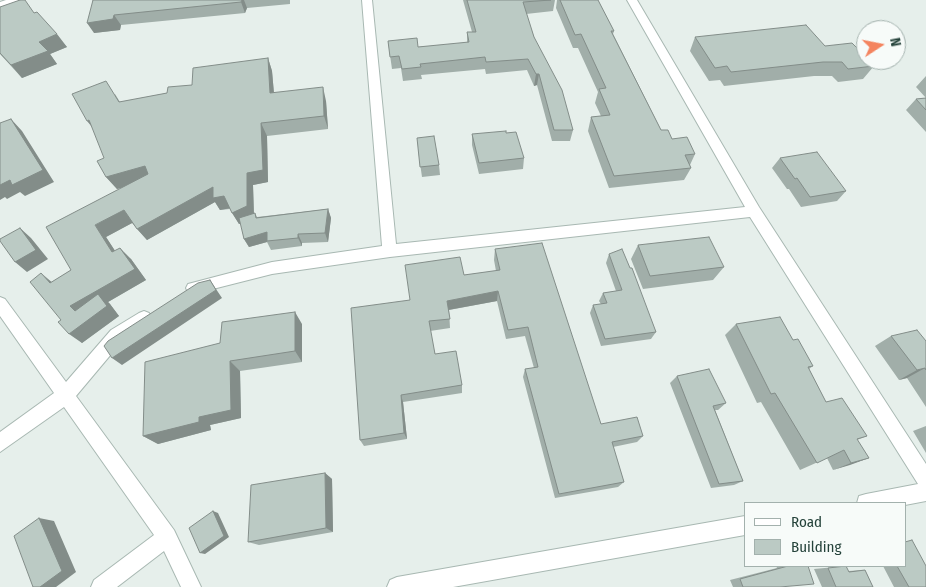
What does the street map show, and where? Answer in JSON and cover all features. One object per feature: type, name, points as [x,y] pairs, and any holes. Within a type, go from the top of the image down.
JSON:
[{"type":"street","points":[[0,6],[15,0]]},
{"type":"street","points":[[367,0],[390,251]]},
{"type":"street","points":[[632,0],[754,211],[926,480]]},
{"type":"street","points":[[180,296],[196,286],[272,268],[390,251],[754,211]]},
{"type":"street","points":[[1,307],[168,537],[191,587]]},
{"type":"street","points":[[0,444],[66,395],[117,335],[156,311]]},
{"type":"street","points":[[871,502],[926,492]]},
{"type":"street","points":[[396,587],[744,525]]},
{"type":"street","points":[[101,587],[168,537]]},
{"type":"building","points":[[25,0],[34,13],[37,12],[57,34],[39,42],[48,51],[11,65],[0,53],[0,7]]},
{"type":"building","points":[[93,0],[242,0],[241,2],[114,15],[113,19],[87,23]]},
{"type":"building","points":[[467,0],[551,0],[523,2],[534,37],[562,90],[573,130],[554,130],[539,74],[536,74],[528,59],[486,62],[485,57],[420,64],[421,67],[402,69],[399,56],[390,57],[388,41],[417,38],[418,47],[469,42],[467,32],[476,32]]},
{"type":"building","points":[[560,0],[598,0],[614,31],[611,31],[661,130],[668,130],[672,139],[687,137],[695,154],[685,155],[691,168],[614,176],[591,117],[610,115],[599,89],[606,88],[581,34],[575,35]]},
{"type":"building","points":[[806,25],[825,46],[852,43],[856,47],[856,68],[848,69],[842,62],[823,62],[731,72],[727,66],[715,68],[695,37]]},
{"type":"building","points":[[268,58],[270,93],[323,87],[324,116],[261,123],[263,170],[247,173],[247,206],[232,213],[224,196],[213,198],[213,187],[137,229],[124,210],[95,225],[112,252],[120,248],[135,269],[70,306],[75,311],[98,294],[107,306],[69,334],[58,322],[61,320],[30,282],[41,273],[50,283],[71,270],[46,227],[148,174],[145,166],[106,177],[97,161],[104,158],[89,120],[87,121],[72,94],[106,81],[119,102],[167,93],[168,87],[192,85],[193,68]]},
{"type":"building","points":[[926,98],[926,110],[916,99]]},
{"type":"building","points":[[11,119],[43,170],[12,185],[10,180],[0,185],[0,123]]},
{"type":"building","points":[[506,131],[506,133],[516,132],[524,158],[479,163],[472,134]]},
{"type":"building","points":[[434,136],[439,165],[420,167],[417,138]]},
{"type":"building","points":[[817,152],[846,191],[810,197],[780,158]]},
{"type":"building","points":[[328,209],[325,233],[298,234],[298,238],[267,241],[267,232],[244,239],[239,218],[255,213],[256,218]]},
{"type":"building","points":[[20,228],[36,250],[15,262],[0,239]]},
{"type":"building","points":[[709,237],[724,267],[650,276],[638,245]]},
{"type":"building","points":[[542,243],[601,424],[637,417],[643,436],[612,442],[624,482],[559,494],[525,369],[538,367],[528,327],[508,330],[498,291],[447,301],[450,319],[429,321],[435,354],[456,351],[462,385],[401,395],[404,433],[360,440],[351,308],[410,300],[405,265],[460,257],[464,275],[500,270],[495,249]]},
{"type":"building","points":[[622,249],[630,268],[632,268],[656,332],[605,339],[593,305],[607,303],[603,293],[622,290],[609,254]]},
{"type":"building","points":[[210,280],[216,290],[112,358],[104,346],[108,341],[198,283]]},
{"type":"building","points":[[295,312],[295,351],[230,361],[231,410],[199,417],[199,422],[143,436],[145,362],[220,343],[222,322]]},
{"type":"building","points":[[780,317],[793,340],[798,339],[813,366],[808,367],[826,402],[842,398],[867,436],[857,439],[869,458],[851,463],[844,450],[817,463],[775,393],[771,394],[736,324]]},
{"type":"building","points":[[917,330],[926,341],[926,370],[925,368],[917,370],[891,336]]},
{"type":"building","points":[[709,369],[726,403],[713,406],[743,481],[719,484],[677,376]]},
{"type":"building","points":[[325,473],[326,528],[248,542],[251,485]]},
{"type":"building","points":[[213,511],[224,536],[200,553],[189,528]]},
{"type":"building","points":[[39,518],[62,571],[40,587],[33,587],[14,536]]},
{"type":"building","points":[[912,540],[926,566],[926,587],[909,587],[898,567],[906,567],[906,542]]},
{"type":"building","points":[[784,567],[808,567],[814,584],[780,587],[743,587],[740,579]]},
{"type":"building","points":[[846,567],[849,572],[865,570],[873,587],[836,587],[828,568]]}]
